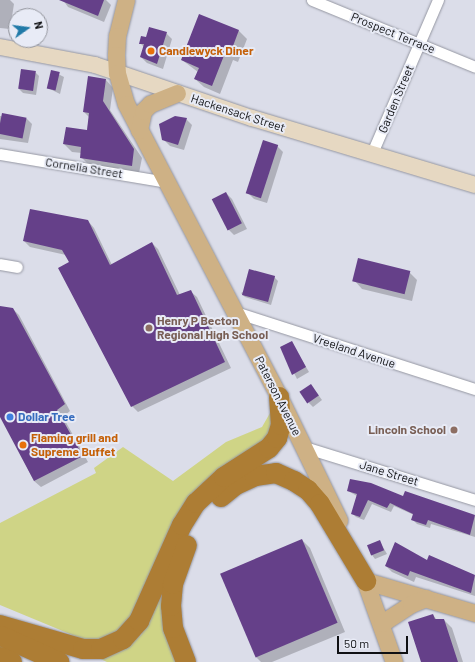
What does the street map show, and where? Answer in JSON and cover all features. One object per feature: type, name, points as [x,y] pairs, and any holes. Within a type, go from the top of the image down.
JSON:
[{"type":"highway","points":[[0,625],[84,649],[100,649],[123,639],[139,621],[182,525],[196,503],[224,477],[269,448],[277,438],[281,425],[279,397]]},
{"type":"highway","points":[[186,662],[173,628],[171,606],[173,584],[180,560],[196,526],[214,502],[236,485],[255,476],[276,473],[308,490],[320,504],[366,581]]},
{"type":"highway","points":[[0,636],[59,662]]},
{"type":"highway","points":[[0,657],[12,662]]},
{"type":"main road","name":"Paterson Avenue","points":[[126,0],[117,36],[117,73],[126,104],[304,446],[366,581],[382,623],[394,662]]},
{"type":"main road","name":"Hackensack Street","points":[[0,47],[95,65],[176,93],[475,185]]},
{"type":"main road","points":[[139,130],[143,110],[159,99],[176,93]]},
{"type":"main road","points":[[366,581],[475,613]]},
{"type":"main road","points":[[382,623],[411,604],[426,598]]},
{"type":"street","name":"Prospect Terrace","points":[[312,0],[475,67]]},
{"type":"street","name":"Garden Street","points":[[372,153],[438,0]]},
{"type":"street","name":"Cornelia Street","points":[[0,154],[167,182]]},
{"type":"street","points":[[0,264],[17,267]]},
{"type":"street","name":"Vreeland Avenue","points":[[235,312],[475,389]]},
{"type":"street","name":"Jane Street","points":[[304,446],[475,500]]},
{"type":"green space","points":[[274,406],[276,427],[261,445],[211,476],[131,623],[105,640],[82,639],[0,605],[0,523],[96,473],[94,468],[123,447],[173,481],[226,442],[262,427]]},
{"type":"green space","points":[[170,576],[181,662],[107,662],[89,654],[126,647],[141,635]]},
{"type":"building","points":[[59,0],[104,0],[98,16]]},
{"type":"building","points":[[199,14],[239,30],[230,54],[225,53],[212,86],[194,79],[199,68],[181,60]]},
{"type":"building","name":"Candlewyck Diner","points":[[149,27],[167,32],[157,64],[140,57],[144,44],[139,44],[141,36],[146,37]]},
{"type":"building","points":[[21,69],[36,71],[33,91],[18,89]]},
{"type":"building","points":[[51,70],[60,72],[55,91],[47,89]]},
{"type":"building","points":[[88,76],[106,79],[103,101],[134,149],[132,166],[80,158],[81,147],[63,144],[66,127],[87,130],[89,113],[83,112]]},
{"type":"building","points":[[2,113],[27,118],[23,138],[0,134]]},
{"type":"building","points":[[175,116],[187,118],[178,145],[162,140],[159,124]]},
{"type":"building","points":[[263,140],[278,145],[261,198],[246,193]]},
{"type":"building","points":[[226,192],[242,223],[228,230],[212,199]]},
{"type":"building","name":"Henry P Becton Regional High School","points":[[30,209],[88,220],[110,265],[152,242],[177,295],[191,290],[225,362],[131,407],[58,268],[69,262],[62,250],[23,241]]},
{"type":"building","points":[[358,258],[410,271],[405,294],[352,281]]},
{"type":"building","points":[[249,269],[275,276],[268,302],[242,295]]},
{"type":"building","points":[[0,306],[13,308],[65,404],[57,410],[83,456],[34,481],[0,417]]},
{"type":"building","points":[[292,341],[306,367],[292,375],[280,347]]},
{"type":"building","points":[[311,384],[319,396],[307,403],[299,392]]},
{"type":"building","points":[[350,479],[371,483],[403,496],[405,491],[475,515],[470,535],[428,520],[426,525],[411,520],[413,514],[390,503],[387,508],[368,500],[360,517],[351,514],[357,494],[347,491]]},
{"type":"building","points":[[302,539],[338,623],[256,658],[220,574]]},
{"type":"building","points":[[380,540],[384,550],[371,555],[367,545]]},
{"type":"building","points":[[395,542],[427,560],[429,555],[475,575],[471,593],[410,571],[408,576],[385,566]]},
{"type":"building","points":[[433,614],[435,619],[444,619],[458,662],[421,662],[408,622]]},
{"type":"place","name":"Candlewyck Diner","points":[[151,51]]},
{"type":"place","name":"Henry P Becton Regional High School","points":[[149,328]]},
{"type":"place","name":"Dollar Tree","points":[[10,417]]},
{"type":"place","name":"Lincoln School","points":[[454,430]]},
{"type":"place","name":"Flaming grill and Supreme Buffet","points":[[23,445]]}]
